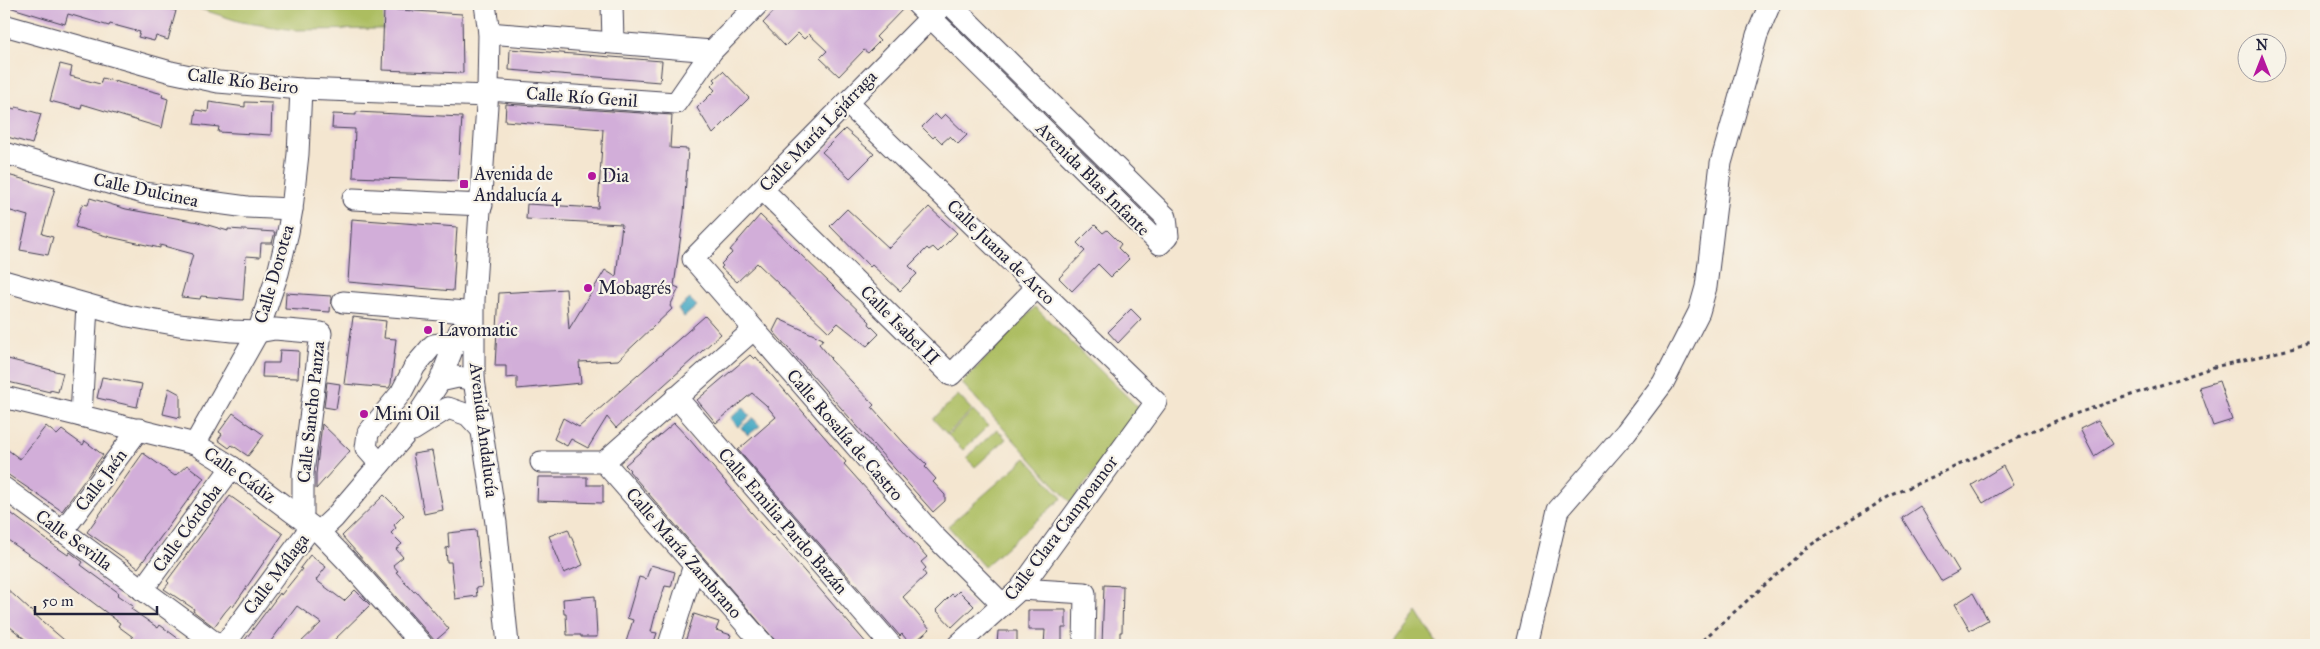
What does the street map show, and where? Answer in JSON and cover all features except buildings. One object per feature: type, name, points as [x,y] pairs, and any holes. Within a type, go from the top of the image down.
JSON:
[{"type":"street","name":"Avenida Andalucía","points":[[485,4],[489,33],[488,93],[482,205],[470,306],[476,387],[496,523],[508,645]]},
{"type":"street","points":[[612,4],[613,42]]},
{"type":"street","points":[[489,33],[712,50],[758,4]]},
{"type":"street","name":"Avenida Blas Infante","points":[[931,8],[1160,244],[1168,236],[1166,217],[950,4]]},
{"type":"street","points":[[1526,645],[1558,510],[1626,432],[1662,383],[1699,312],[1706,287],[1721,164],[1757,35],[1770,4]]},
{"type":"street","name":"Calle María Lejárraga","points":[[693,259],[846,103],[931,8]]},
{"type":"street","name":"Calle Río Beiro","points":[[4,25],[218,82],[301,89],[488,93]]},
{"type":"street","name":"Calle Río Genil","points":[[488,93],[676,103],[712,50]]},
{"type":"street","name":"Calle Dorotea","points":[[195,444],[258,332],[278,273],[292,209],[298,154],[301,89]]},
{"type":"street","name":"Calle Juana de Arco","points":[[846,103],[1156,402]]},
{"type":"street","name":"Calle Dulcinea","points":[[4,153],[143,193],[230,206],[292,209]]},
{"type":"street","name":"Calle Isabel II","points":[[762,189],[951,376],[1037,287]]},
{"type":"street","points":[[354,199],[482,205]]},
{"type":"street","name":"Calle Rosalía de Castro","points":[[693,259],[934,536],[1003,605]]},
{"type":"street","name":"Calle Sancho Panza","points":[[4,281],[87,305],[179,325],[258,332],[275,329],[320,333],[304,473],[307,521]]},
{"type":"street","points":[[343,302],[470,306]]},
{"type":"street","points":[[81,416],[87,305]]},
{"type":"street","name":"Calle Málaga","points":[[224,645],[307,521],[350,499],[404,436],[435,388],[470,306]]},
{"type":"street","points":[[541,462],[604,462],[753,330]]},
{"type":"street","points":[[380,464],[366,448],[368,433],[401,393],[408,377],[432,345],[456,342]]},
{"type":"street","points":[[408,377],[435,388],[458,377],[476,387]]},
{"type":"street","name":"Calle Málaga","points":[[404,436],[448,408],[476,387]]},
{"type":"street","name":"Calle Cádiz","points":[[4,396],[195,444],[232,467],[307,521],[414,642]]},
{"type":"street","name":"Calle Emilia Pardo Bazán","points":[[676,397],[891,645]]},
{"type":"street","name":"Calle Clara Campoamor","points":[[959,645],[1020,588],[1156,402]]},
{"type":"street","points":[[448,408],[468,415],[481,429]]},
{"type":"street","name":"Calle Jaén","points":[[62,532],[139,429]]},
{"type":"street","name":"Calle María Zambrano","points":[[604,462],[764,645]]},
{"type":"street","name":"Calle Córdoba","points":[[142,590],[232,467]]},
{"type":"street","name":"Calle Sevilla","points":[[4,488],[218,645]]},
{"type":"street","points":[[669,645],[694,564]]},
{"type":"street","points":[[1020,588],[1084,593],[1084,645]]},
{"type":"path","points":[[1697,645],[1809,546],[1888,497],[2060,419],[2214,367],[2316,343]]},
{"type":"green space","points":[[185,4],[385,4],[384,29],[294,30],[241,22]]},
{"type":"green space","points":[[1035,307],[1140,409],[1071,503],[962,383]]},
{"type":"green space","points":[[958,395],[972,410],[947,434],[933,419]]},
{"type":"green space","points":[[973,411],[988,426],[963,450],[948,435]]},
{"type":"green space","points":[[997,429],[1006,439],[975,467],[966,458]]},
{"type":"green space","points":[[1026,458],[1062,498],[984,567],[948,526]]},
{"type":"green space","points":[[1417,612],[1438,645],[1392,645]]},
{"type":"water","points":[[690,299],[697,306],[684,317],[678,309]]},
{"type":"water","points":[[743,407],[750,416],[738,427],[731,418]]},
{"type":"water","points":[[753,418],[760,426],[748,435],[741,428]]},
{"type":"place","name":"Dia","points":[[592,176]]},
{"type":"place","name":"Avenida de Andalucía 4","points":[[464,184]]},
{"type":"place","name":"Mobagrés","points":[[588,288]]},
{"type":"place","name":"Lavomatic","points":[[428,330]]},
{"type":"place","name":"Mini Oil","points":[[364,414]]}]
